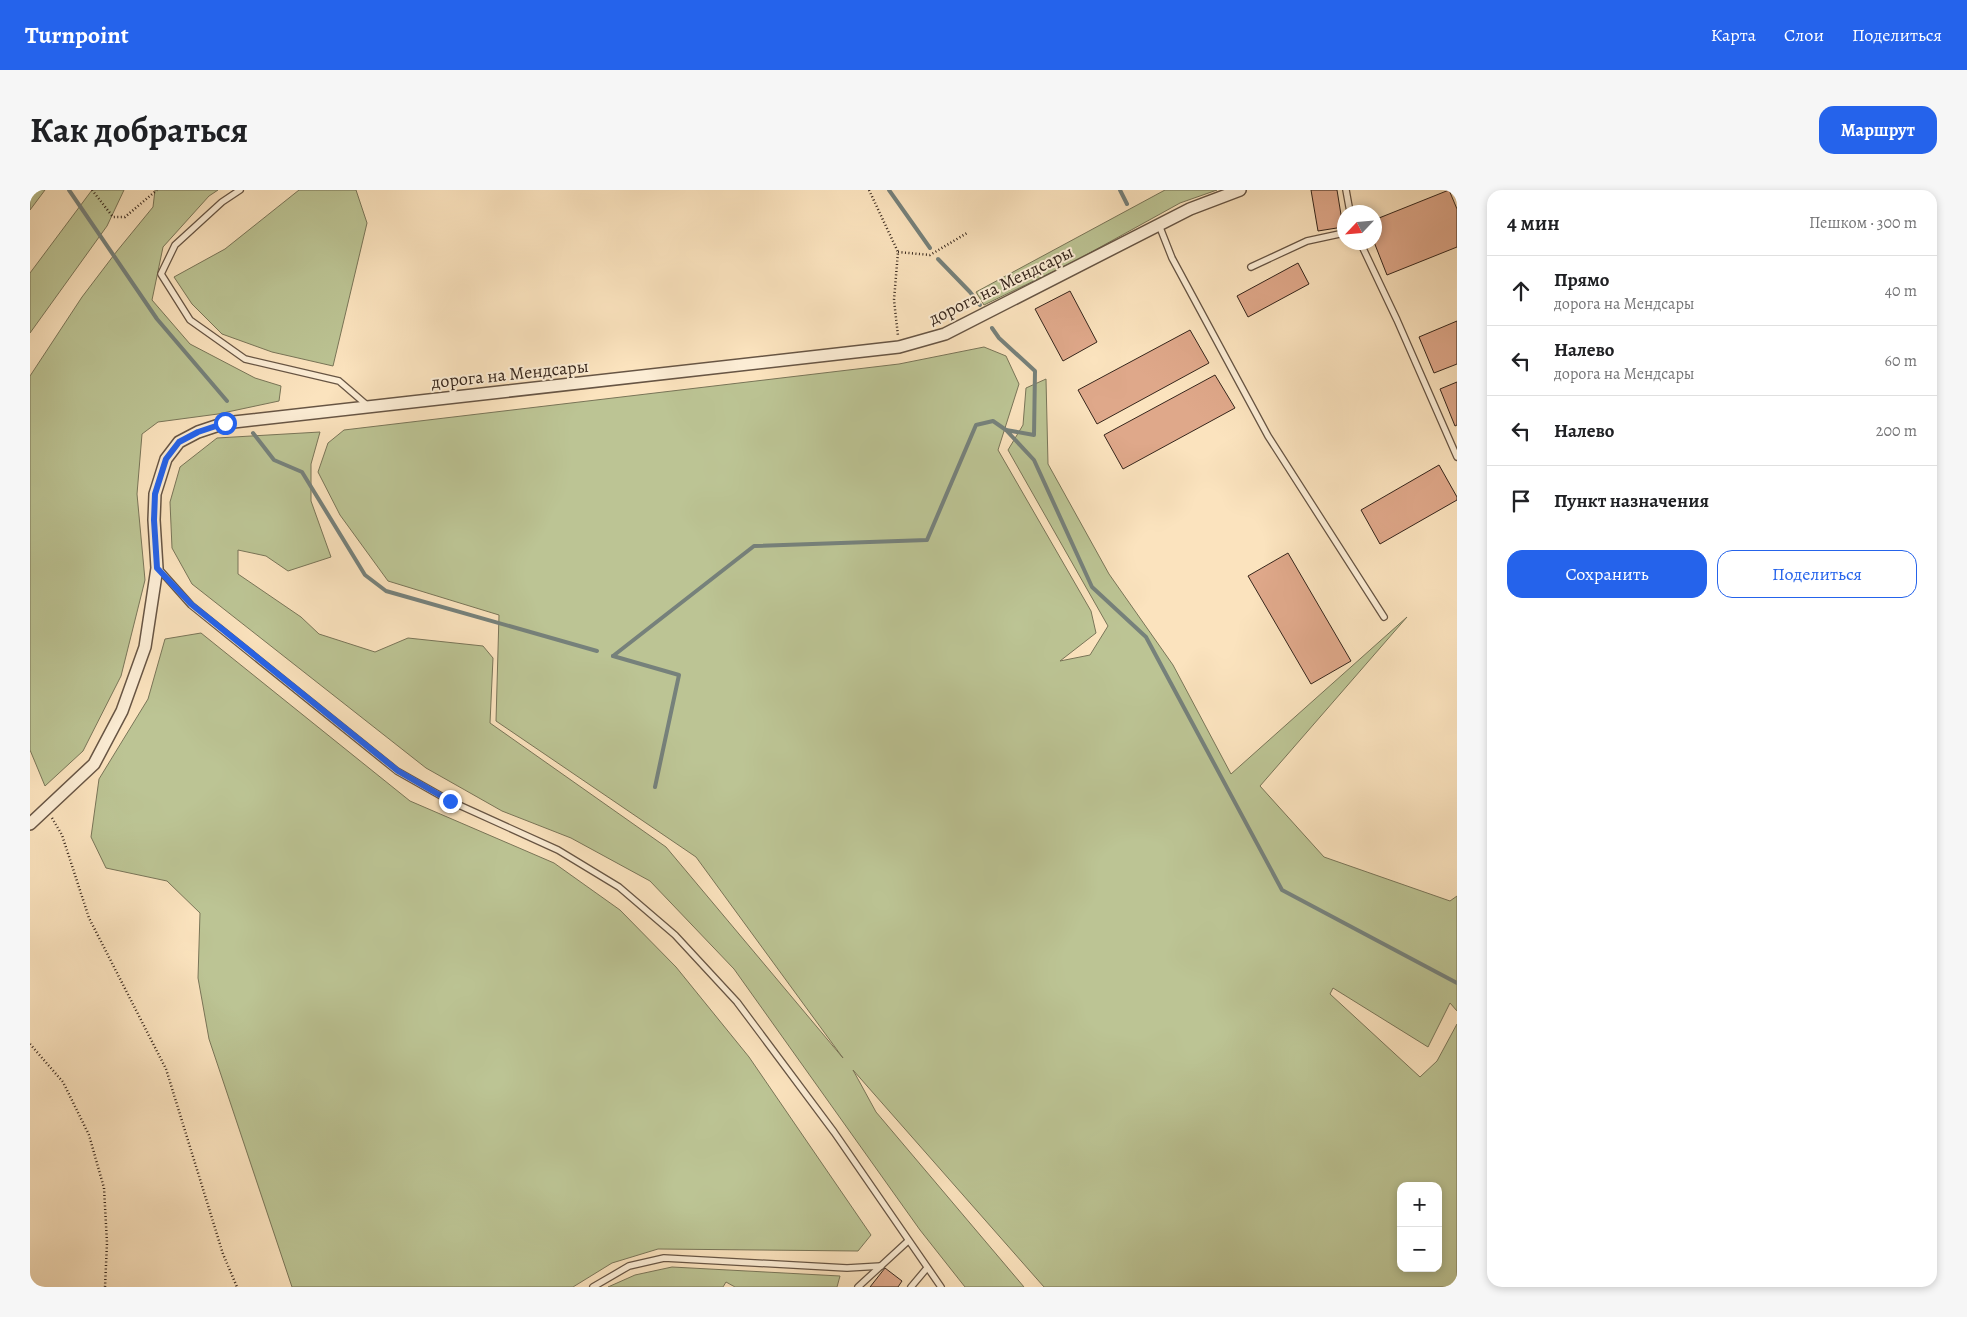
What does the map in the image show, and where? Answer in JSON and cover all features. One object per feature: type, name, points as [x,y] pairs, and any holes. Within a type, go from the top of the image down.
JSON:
[{"type":"street","name":"дорога на Мендсары","points":[[30,824],[94,764],[122,711],[145,647],[157,568],[154,520],[155,494],[166,459],[179,442],[198,432],[225,423],[899,348],[945,334],[1190,209],[1240,190]]},
{"type":"lane","points":[[240,190],[222,202],[175,245],[161,274],[190,320],[245,359],[339,381],[369,407]]},
{"type":"lane","points":[[1346,190],[1349,205]]},
{"type":"lane","points":[[1159,225],[1172,258],[1268,436],[1384,617]]},
{"type":"lane","points":[[1251,267],[1307,241],[1337,235]]},
{"type":"lane","points":[[1364,250],[1397,320],[1457,457]]},
{"type":"lane","points":[[157,568],[191,604],[398,771],[450,801],[566,854],[619,887],[675,935],[737,1002],[834,1132],[941,1287]]},
{"type":"lane","points":[[858,1287],[908,1241]]},
{"type":"lane","points":[[594,1287],[629,1266],[664,1258],[847,1268],[881,1266]]},
{"type":"lane","points":[[911,1287],[927,1268]]},
{"type":"path","points":[[92,190],[113,217],[125,217],[157,190]]},
{"type":"path","points":[[870,190],[898,252],[894,300],[899,348]]},
{"type":"path","points":[[898,252],[930,255],[967,233]]},
{"type":"path","points":[[47,808],[62,835],[89,918],[166,1069],[222,1254],[236,1287]]},
{"type":"path","points":[[30,1044],[63,1082],[89,1134],[104,1188],[107,1243],[105,1287]]},
{"type":"green space","points":[[30,190],[45,190],[30,210]]},
{"type":"green space","points":[[92,190],[124,190],[107,226],[30,333],[30,273]]},
{"type":"green space","points":[[155,190],[218,190],[209,196],[163,247],[152,300],[190,344],[255,378],[281,386],[279,401],[218,414],[158,422],[142,434],[137,494],[145,580],[121,676],[83,751],[45,786],[30,750],[30,376],[82,297],[153,207]]},
{"type":"green space","points":[[299,190],[356,190],[367,223],[333,366],[272,352],[222,334],[192,304],[174,277],[225,249]]},
{"type":"green space","points":[[1165,190],[1217,190],[1180,203],[1077,260],[984,305],[976,292]]},
{"type":"green space","points":[[984,347],[1006,356],[1019,384],[998,450],[1091,611],[1096,633],[1060,661],[1090,655],[1108,626],[1008,450],[1023,425],[1026,388],[1046,379],[1048,464],[1109,574],[1173,665],[1231,774],[1407,617],[1260,786],[1324,857],[1450,901],[1457,896],[1457,1011],[1450,1003],[1428,1047],[1333,988],[1330,994],[1420,1077],[1437,1061],[1457,1024],[1457,1287],[1044,1287],[853,1070],[876,1112],[1024,1287],[965,1287],[920,1230],[734,969],[650,881],[571,838],[502,811],[426,768],[192,584],[172,548],[170,502],[180,467],[217,438],[320,432],[311,464],[311,501],[331,557],[288,571],[266,556],[238,550],[238,574],[301,617],[319,634],[375,652],[408,638],[483,646],[493,658],[490,723],[666,847],[843,1058],[696,857],[496,721],[499,615],[388,581],[340,515],[318,472],[328,443],[344,430],[899,364]]},
{"type":"green space","points":[[201,633],[410,801],[554,863],[620,910],[676,967],[749,1057],[871,1235],[858,1251],[658,1249],[612,1263],[573,1287],[292,1287],[209,1039],[198,978],[200,913],[167,881],[106,868],[91,837],[99,779],[148,699],[165,639]]},
{"type":"green space","points":[[672,1267],[840,1276],[837,1287],[735,1287],[726,1282],[723,1287],[608,1287],[635,1275]]},
{"type":"building","points":[[1311,190],[1337,190],[1339,205],[1337,205],[1337,228],[1318,231]]},
{"type":"building","points":[[1449,190],[1457,209],[1457,247],[1387,275],[1377,250],[1382,250],[1382,217]]},
{"type":"building","points":[[1298,263],[1309,284],[1248,317],[1237,296]]},
{"type":"building","points":[[1070,291],[1097,342],[1063,361],[1035,309]]},
{"type":"building","points":[[1457,321],[1457,364],[1434,373],[1419,337]]},
{"type":"building","points":[[1190,330],[1209,363],[1097,424],[1078,390]]},
{"type":"building","points":[[1215,375],[1235,408],[1123,469],[1104,435]]},
{"type":"building","points":[[1457,382],[1457,425],[1455,426],[1440,389]]},
{"type":"building","points":[[1439,465],[1457,500],[1380,544],[1361,510]]},
{"type":"building","points":[[1288,553],[1351,661],[1311,684],[1248,576]]},
{"type":"building","points":[[885,1268],[902,1281],[898,1287],[870,1287]]},
{"type":"waterway","points":[[69,190],[157,319],[227,401]]},
{"type":"waterway","points":[[889,190],[930,248]]},
{"type":"waterway","points":[[1120,190],[1127,204]]},
{"type":"waterway","points":[[938,259],[980,305]]},
{"type":"waterway","points":[[992,328],[999,338],[1035,371],[1034,435],[1006,430],[1034,460],[1092,587],[1146,637],[1282,890],[1457,983]]},
{"type":"waterway","points":[[613,656],[754,546],[927,540],[976,425],[993,421],[1006,430]]},
{"type":"waterway","points":[[253,433],[274,460],[302,472],[365,575],[386,591],[597,651]]},
{"type":"waterway","points":[[613,656],[679,675],[655,787]]},
{"type":"route","points":[[225,423],[198,432],[179,442],[166,459],[155,494],[154,520],[157,568],[191,604],[398,771],[450,801]]}]
